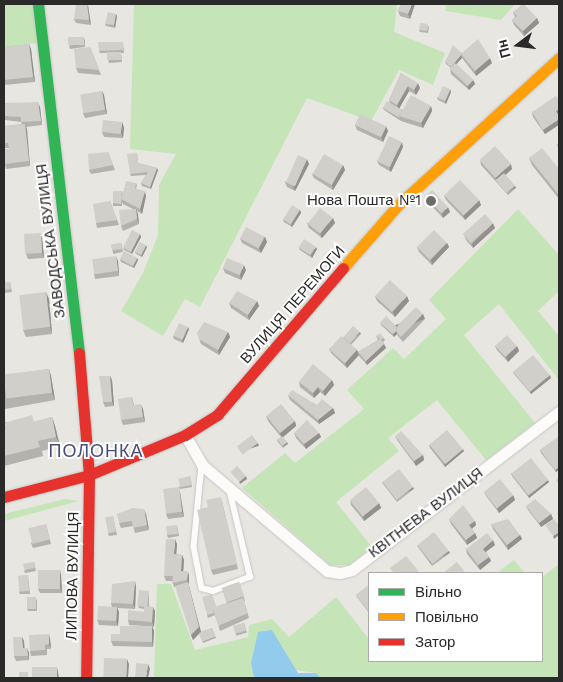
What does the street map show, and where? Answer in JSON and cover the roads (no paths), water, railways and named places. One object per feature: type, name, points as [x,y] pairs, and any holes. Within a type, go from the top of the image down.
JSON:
[{"type":"main road","name":"ЗАВОДСЬКА ВУЛИЦЯ","points":[[38,4],[89,474]]},
{"type":"main road","name":"ВУЛИЦЯ ПЕРЕМОГИ","points":[[4,497],[89,474],[185,436],[218,414],[398,205],[559,58]]},
{"type":"main road","name":"ЛИПОВА ВУЛИЦЯ","points":[[86,678],[89,474]]},
{"type":"street","name":"КВІТНЕВА ВУЛИЦЯ","points":[[185,436],[202,465],[227,482],[327,571],[340,573],[352,570],[559,412]]},
{"type":"lane","points":[[202,465],[194,547],[202,588],[213,591],[250,577],[227,482]]},
{"type":"water","points":[[272,630],[298,673],[316,673],[321,678],[254,678],[251,663],[258,632]]},
{"type":"place","name":"Нова Пошта №1","points":[[431,201]]},
{"type":"district","name":"ПОЛОНКА","points":[[96,451]]}]
